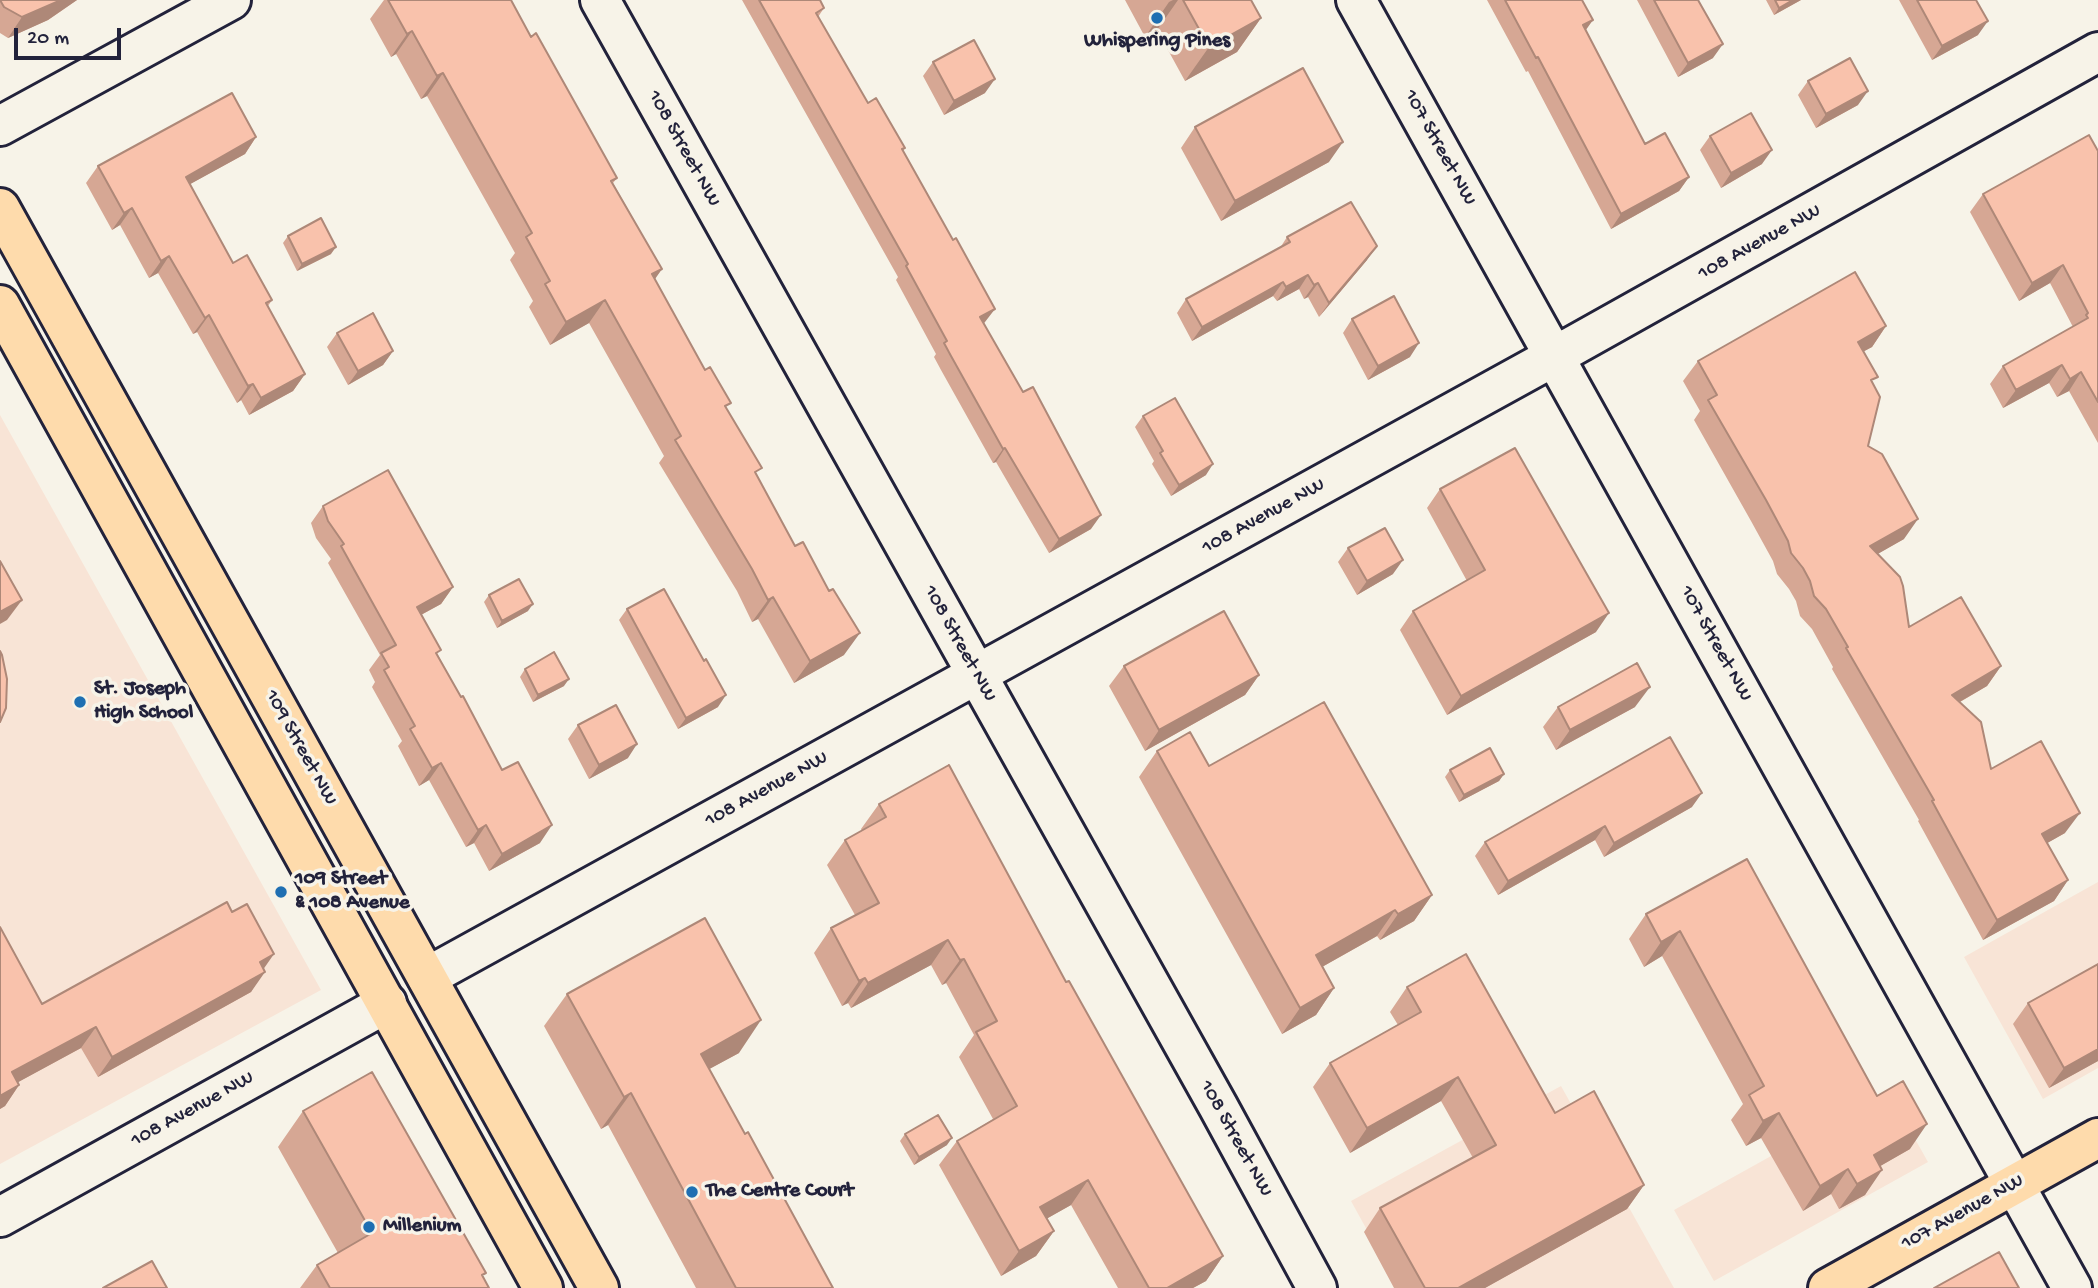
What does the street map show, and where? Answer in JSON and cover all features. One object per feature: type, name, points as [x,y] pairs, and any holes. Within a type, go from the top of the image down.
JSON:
[{"type":"main road","name":"109 Street NW","points":[[0,208],[599,1288]]},
{"type":"main road","points":[[0,305],[543,1288]]},
{"type":"main road","name":"107 Avenue NW","points":[[1828,1288],[2098,1138]]},
{"type":"street","points":[[0,126],[231,0]]},
{"type":"street","name":"108 Street NW","points":[[600,0],[1317,1288]]},
{"type":"street","name":"107 Street NW","points":[[1356,0],[2072,1288]]},
{"type":"street","name":"108 Avenue NW","points":[[427,977],[1555,356],[2098,52]]},
{"type":"street","name":"108 Avenue NW","points":[[0,1217],[387,1003]]},
{"type":"shaded area","name":"St. Joseph High School","points":[[0,415],[321,990],[0,1164]]},
{"type":"shaded area","points":[[2098,882],[2098,1068],[2043,1099],[1964,957]]},
{"type":"shaded area","points":[[1561,1086],[1674,1288],[1399,1288],[1351,1201]]},
{"type":"shaded area","points":[[1888,1091],[1928,1162],[1714,1281],[1674,1210]]},
{"type":"building","points":[[0,0],[61,0],[22,17],[4,7]]},
{"type":"building","points":[[388,0],[511,0],[531,37],[536,33],[617,178],[611,181],[662,269],[652,274],[705,370],[710,367],[731,403],[725,406],[762,468],[755,472],[795,546],[803,542],[829,591],[833,589],[860,633],[810,661],[773,597],[768,600],[675,440],[681,436],[605,300],[566,322],[545,284],[550,281],[526,237],[532,233],[443,73],[437,76],[412,31],[407,34]]},
{"type":"building","points":[[759,0],[820,0],[824,8],[816,13],[868,103],[876,98],[953,240],[956,238],[995,309],[980,317],[1023,392],[1033,387],[1101,515],[1059,539],[1005,448],[1003,449],[951,356],[944,343],[947,341],[906,266],[908,264]]},
{"type":"building","points":[[1183,0],[1251,0],[1261,18],[1209,47]]},
{"type":"building","points":[[1505,0],[1582,0],[1593,20],[1583,25],[1645,144],[1665,133],[1689,177],[1621,214]]},
{"type":"building","points":[[1654,0],[1698,0],[1723,44],[1688,63]]},
{"type":"building","points":[[1775,0],[1793,0],[1779,8]]},
{"type":"building","points":[[1917,0],[1976,0],[1988,21],[1942,46]]},
{"type":"building","points":[[974,40],[995,79],[954,101],[933,62]]},
{"type":"building","points":[[1850,58],[1868,91],[1826,114],[1808,81]]},
{"type":"building","points":[[1303,68],[1343,142],[1235,201],[1195,127]]},
{"type":"building","points":[[232,93],[256,137],[186,177],[233,263],[247,255],[272,300],[266,303],[305,374],[261,398],[253,384],[248,386],[209,315],[205,318],[169,256],[161,261],[132,208],[124,213],[98,166]]},
{"type":"building","points":[[1751,113],[1772,150],[1731,173],[1710,136]]},
{"type":"building","points":[[2089,135],[2098,151],[2098,402],[2081,372],[2070,379],[2062,365],[2016,390],[2003,366],[2088,318],[2088,313],[2063,265],[2032,283],[1983,194]]},
{"type":"building","points":[[1351,202],[1377,246],[1329,303],[1318,283],[1314,285],[1308,275],[1286,287],[1283,282],[1202,327],[1186,299],[1290,242],[1287,237]]},
{"type":"building","points":[[321,218],[336,247],[302,264],[288,236]]},
{"type":"building","points":[[1855,272],[1886,326],[1858,342],[1878,377],[1871,380],[1880,397],[1868,446],[1882,454],[1918,519],[1870,546],[1900,577],[1909,627],[1961,597],[2001,666],[1952,695],[1981,722],[1991,769],[2041,741],[2080,813],[2042,834],[2068,880],[1997,920],[1932,801],[1934,800],[1826,609],[1814,596],[1803,568],[1791,553],[1788,541],[1766,500],[1708,400],[1717,395],[1698,361]]},
{"type":"building","points":[[1394,296],[1419,343],[1378,366],[1352,319]]},
{"type":"building","points":[[373,313],[393,351],[358,371],[337,333]]},
{"type":"building","points":[[1175,398],[1213,464],[1179,485],[1143,416]]},
{"type":"building","points":[[1515,448],[1609,613],[1461,696],[1413,611],[1485,570],[1440,489]]},
{"type":"building","points":[[388,470],[453,587],[417,607],[441,650],[436,653],[461,697],[463,696],[502,770],[518,762],[552,825],[502,854],[486,825],[478,830],[441,763],[432,768],[410,729],[415,726],[384,670],[389,667],[381,653],[396,645],[341,546],[344,544],[328,521],[323,506]]},
{"type":"building","points":[[1385,528],[1403,560],[1367,581],[1348,548]]},
{"type":"building","points":[[0,561],[22,600],[0,612]]},
{"type":"building","points":[[519,579],[533,604],[502,621],[489,595]]},
{"type":"building","points":[[664,589],[726,695],[686,718],[627,609]]},
{"type":"building","points":[[1224,611],[1259,675],[1159,730],[1124,666]]},
{"type":"building","points":[[0,651],[7,679],[6,708],[0,722]]},
{"type":"building","points":[[554,652],[569,679],[538,695],[525,669]]},
{"type":"building","points":[[1637,663],[1650,687],[1570,730],[1558,707]]},
{"type":"building","points":[[1324,702],[1432,895],[1398,914],[1395,910],[1316,955],[1334,988],[1300,1008],[1157,751],[1190,732],[1209,766]]},
{"type":"building","points":[[616,705],[637,744],[599,765],[578,725]]},
{"type":"building","points":[[1670,737],[1702,793],[1614,843],[1605,826],[1508,881],[1485,842]]},
{"type":"building","points":[[1490,748],[1504,774],[1464,795],[1450,770]]},
{"type":"building","points":[[949,765],[1066,982],[1069,981],[1223,1256],[1167,1288],[1149,1288],[1088,1180],[1040,1207],[1054,1231],[1019,1251],[957,1141],[1017,1106],[976,1032],[997,1021],[964,959],[960,960],[948,940],[868,983],[865,978],[859,981],[831,928],[879,903],[845,840],[886,817],[879,804]]},
{"type":"building","points":[[1747,859],[1877,1096],[1903,1081],[1927,1124],[1874,1155],[1882,1170],[1857,1184],[1848,1169],[1820,1186],[1779,1113],[1763,1121],[1749,1095],[1764,1086],[1680,931],[1661,942],[1646,914]]},
{"type":"building","points":[[227,902],[232,912],[247,904],[274,954],[260,962],[265,972],[112,1057],[96,1027],[12,1072],[19,1085],[0,1096],[0,927],[42,1004]]},
{"type":"building","points":[[705,918],[761,1020],[701,1054],[745,1134],[748,1132],[833,1288],[736,1288],[631,1093],[624,1097],[567,994]]},
{"type":"building","points":[[1466,954],[1555,1113],[1594,1091],[1644,1185],[1458,1288],[1425,1288],[1380,1208],[1496,1145],[1458,1077],[1367,1128],[1330,1063],[1421,1012],[1407,987]]},
{"type":"building","points":[[2098,964],[2098,1049],[2064,1068],[2028,1003]]},
{"type":"building","points":[[372,1072],[486,1273],[482,1275],[489,1288],[330,1288],[317,1265],[372,1233],[303,1111]]},
{"type":"building","points":[[938,1115],[952,1138],[919,1157],[905,1134]]},
{"type":"building","points":[[1999,1252],[2019,1288],[1934,1288]]},
{"type":"building","points":[[152,1261],[167,1288],[103,1288]]},
{"type":"place","name":"Whispering Pines","points":[[1157,18]]},
{"type":"place","name":"St. Joseph High School","points":[[80,702]]},
{"type":"place","name":"109 Street & 108 Avenue","points":[[281,892]]},
{"type":"place","name":"The Centre Court","points":[[692,1192]]},
{"type":"place","name":"Millenium","points":[[369,1227]]}]
